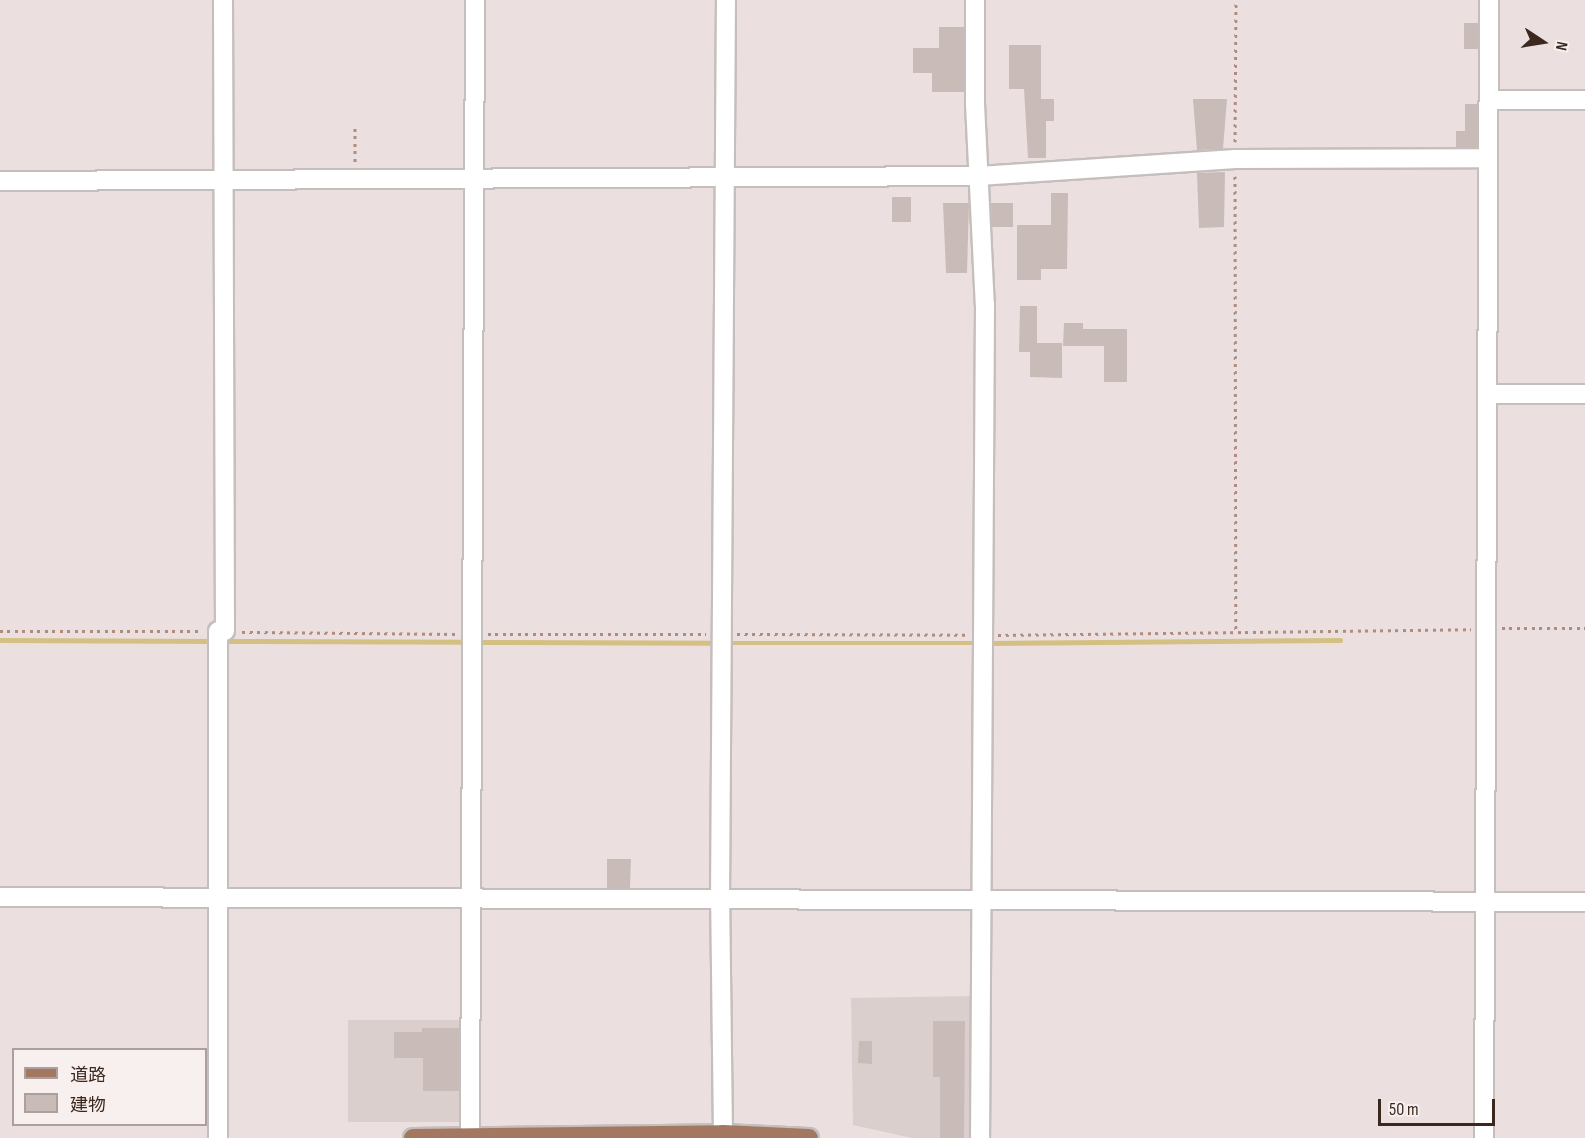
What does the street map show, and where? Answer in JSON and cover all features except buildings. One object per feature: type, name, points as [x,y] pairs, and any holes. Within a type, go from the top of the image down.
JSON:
[{"type":"main road","points":[[413,1138],[723,1134],[809,1138]]},
{"type":"street","points":[[218,1138],[223,0]]},
{"type":"street","points":[[470,1137],[475,0]]},
{"type":"street","points":[[723,1134],[720,900],[726,0]]},
{"type":"street","points":[[975,0],[985,305],[981,636],[980,1138]]},
{"type":"street","points":[[1484,1138],[1483,902],[1489,0]]},
{"type":"street","points":[[1489,100],[1585,100]]},
{"type":"street","points":[[0,181],[979,176],[1235,159],[1488,158]]},
{"type":"street","points":[[1488,394],[1585,394]]},
{"type":"street","points":[[0,897],[981,902],[1585,902]]},
{"type":"path","points":[[1236,0],[1236,632]]},
{"type":"path","points":[[355,128],[355,178]]},
{"type":"path","points":[[0,631],[220,637],[474,634],[981,636],[1585,628]]},
{"type":"shaded area","points":[[972,996],[971,1138],[912,1138],[853,1125],[851,998]]},
{"type":"shaded area","points":[[348,1020],[467,1020],[467,1122],[348,1122]]},
{"type":"waterway","points":[[0,640],[214,641]]},
{"type":"waterway","points":[[989,643],[1340,640]]},
{"type":"waterway","points":[[222,641],[469,642]]},
{"type":"waterway","points":[[479,642],[716,643]]},
{"type":"waterway","points":[[728,643],[972,643]]}]
